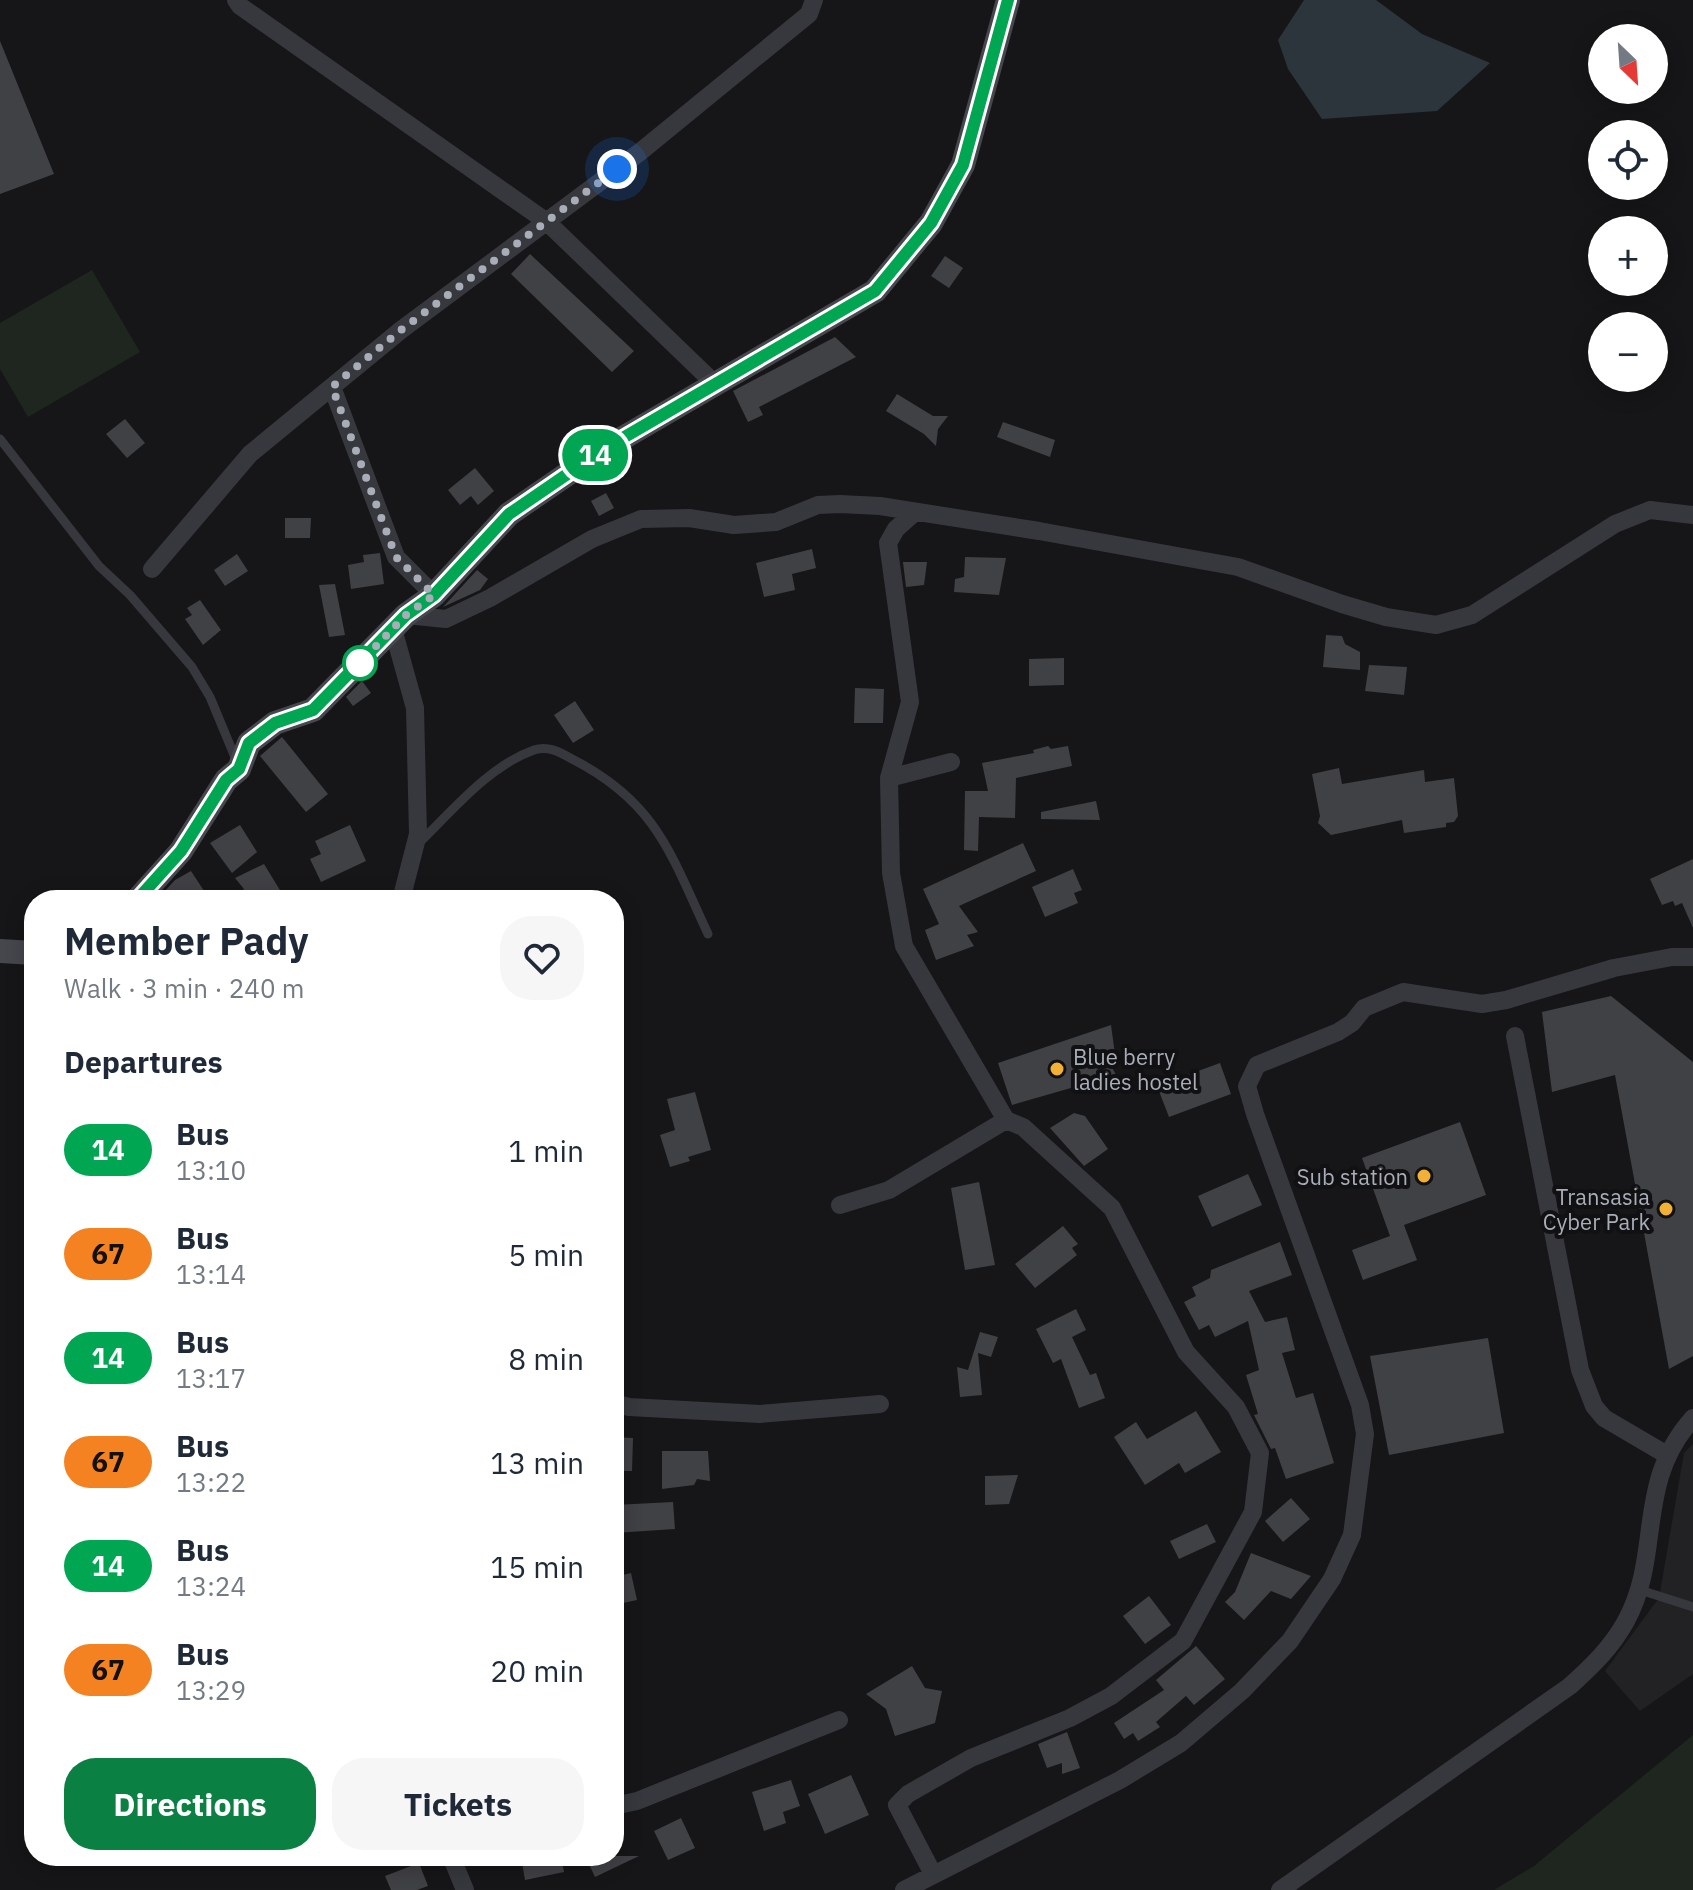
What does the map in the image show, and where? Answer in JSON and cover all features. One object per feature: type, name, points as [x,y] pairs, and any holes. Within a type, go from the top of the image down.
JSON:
[{"type":"main road","points":[[146,890],[181,851],[226,780],[239,769],[249,743],[275,723],[313,710],[400,622],[434,595],[509,514],[604,449],[875,291],[931,223],[963,165],[1008,0]]},
{"type":"main road","points":[[0,951],[24,952]]},
{"type":"street","points":[[236,0],[240,6],[547,222],[714,383]]},
{"type":"street","points":[[152,569],[250,454],[401,330],[640,152],[809,14],[814,0]]},
{"type":"street","points":[[332,387],[396,557],[434,595]]},
{"type":"street","points":[[404,890],[418,834],[415,708],[400,622],[446,619],[490,598],[592,539],[641,519],[689,518],[734,525],[776,522],[818,505],[840,504],[915,512],[1238,567],[1386,617],[1436,625],[1472,615],[1615,524],[1650,510],[1693,515]]},
{"type":"street","points":[[915,512],[896,529],[888,543],[910,702],[889,778],[891,873],[904,946],[1006,1120],[1023,1127],[1112,1208],[1186,1352],[1236,1407],[1260,1453],[1253,1512],[1183,1641],[1111,1696],[1058,1723],[971,1758],[908,1794],[897,1805],[933,1874]]},
{"type":"street","points":[[889,778],[951,762]]},
{"type":"street","points":[[904,1890],[1073,1804],[1181,1743],[1242,1691],[1290,1641],[1332,1579],[1352,1535],[1365,1434],[1360,1405],[1255,1114],[1247,1086],[1257,1065],[1338,1032],[1352,1023],[1364,1008],[1403,992],[1482,1004],[1506,1000],[1614,968],[1672,957],[1693,957]]},
{"type":"street","points":[[1515,1036],[1580,1370],[1594,1406],[1604,1418],[1667,1455]]},
{"type":"street","points":[[840,1205],[889,1190],[1006,1120]]},
{"type":"street","points":[[624,1406],[760,1414],[880,1404]]},
{"type":"street","points":[[1280,1890],[1570,1686],[1603,1656],[1627,1619],[1645,1565],[1653,1492],[1667,1455],[1693,1418]]},
{"type":"street","points":[[624,1804],[839,1720]]},
{"type":"street","points":[[455,1866],[465,1890]]},
{"type":"lane","points":[[0,439],[99,566],[130,595],[192,667],[210,697],[239,769]]},
{"type":"lane","points":[[415,847],[505,765],[536,749],[553,749],[620,788],[649,816],[673,857],[708,934]]},
{"type":"lane","points":[[1637,1589],[1693,1607]]},
{"type":"shaded area","points":[[1304,0],[1376,0],[1422,34],[1490,63],[1437,111],[1322,119],[1288,69],[1278,40]]},
{"type":"shaded area","points":[[92,270],[140,352],[28,417],[0,369],[0,323]]},
{"type":"shaded area","points":[[1693,1444],[1693,1674],[1640,1711],[1605,1671],[1659,1598],[1684,1453]]},
{"type":"shaded area","points":[[1693,1735],[1693,1890],[1494,1890],[1534,1866]]},
{"type":"building","points":[[0,41],[54,174],[0,194]]},
{"type":"building","points":[[530,254],[634,351],[612,372],[511,274]]},
{"type":"building","points":[[945,256],[963,268],[949,288],[931,276]]},
{"type":"building","points":[[835,337],[856,357],[759,407],[763,415],[748,422],[733,391]]},
{"type":"building","points":[[897,394],[933,416],[948,416],[938,429],[936,446],[924,434],[886,411]]},
{"type":"building","points":[[125,419],[145,443],[127,458],[106,434]]},
{"type":"building","points":[[1003,422],[1055,440],[1050,457],[997,437]]},
{"type":"building","points":[[475,468],[494,491],[478,505],[471,496],[460,505],[448,490]]},
{"type":"building","points":[[606,493],[614,508],[599,516],[591,501]]},
{"type":"building","points":[[285,518],[311,518],[310,538],[285,538]]},
{"type":"building","points":[[812,549],[816,568],[792,574],[795,590],[764,597],[756,563]]},
{"type":"building","points":[[380,553],[384,584],[351,589],[348,565],[364,562],[363,555]]},
{"type":"building","points":[[237,554],[248,571],[225,586],[214,570]]},
{"type":"building","points":[[965,557],[1006,558],[999,595],[954,592],[955,579],[964,577]]},
{"type":"building","points":[[903,562],[927,562],[924,585],[906,587]]},
{"type":"building","points":[[477,570],[488,579],[480,590],[443,607]]},
{"type":"building","points":[[335,584],[345,635],[329,637],[319,585]]},
{"type":"building","points":[[200,600],[221,630],[203,645],[185,619],[192,615],[187,608]]},
{"type":"building","points":[[1326,635],[1342,636],[1345,644],[1360,652],[1360,670],[1323,667]]},
{"type":"building","points":[[1064,658],[1064,685],[1029,686],[1029,659]]},
{"type":"building","points":[[1369,665],[1407,667],[1404,695],[1365,691]]},
{"type":"building","points":[[362,681],[371,693],[353,706],[346,697]]},
{"type":"building","points":[[855,688],[884,689],[883,723],[854,723]]},
{"type":"building","points":[[575,701],[594,730],[573,743],[554,715]]},
{"type":"building","points":[[282,737],[328,794],[306,812],[260,756]]},
{"type":"building","points":[[1048,746],[1051,749],[1068,746],[1072,766],[1016,778],[1015,818],[979,817],[978,851],[964,850],[965,791],[988,791],[982,763],[1034,753],[1033,750]]},
{"type":"building","points":[[1339,768],[1342,784],[1424,770],[1425,782],[1454,778],[1458,816],[1454,822],[1446,823],[1446,827],[1404,833],[1402,820],[1331,835],[1318,823],[1320,816],[1312,774]]},
{"type":"building","points":[[1096,801],[1100,820],[1041,819],[1041,812]]},
{"type":"building","points":[[240,825],[257,852],[232,873],[210,843]]},
{"type":"building","points":[[350,825],[366,861],[321,882],[310,859],[321,854],[315,841]]},
{"type":"building","points":[[1023,843],[1036,871],[959,906],[978,932],[967,935],[974,946],[936,960],[925,930],[939,924],[923,889]]},
{"type":"building","points":[[1693,859],[1693,928],[1682,903],[1675,906],[1673,901],[1662,905],[1650,879]]},
{"type":"building","points":[[264,864],[280,890],[243,890],[235,878]]},
{"type":"building","points":[[1073,869],[1082,890],[1074,893],[1078,903],[1045,917],[1032,887]]},
{"type":"building","points":[[191,871],[203,890],[166,890],[175,880]]},
{"type":"building","name":"Transasia Cyber Park","points":[[1611,996],[1693,1062],[1693,1356],[1669,1369],[1615,1075],[1552,1092],[1542,1012]]},
{"type":"building","name":"Blue berry ladies hostel","points":[[1111,1025],[1115,1054],[1106,1056],[1116,1075],[1012,1105],[998,1063]]},
{"type":"building","points":[[1220,1063],[1231,1094],[1169,1117],[1157,1086]]},
{"type":"building","points":[[695,1092],[711,1150],[670,1167],[660,1135],[675,1130],[667,1099]]},
{"type":"building","points":[[1074,1113],[1085,1116],[1108,1149],[1084,1166],[1050,1128]]},
{"type":"building","name":"Sub station","points":[[1460,1122],[1486,1195],[1404,1225],[1417,1260],[1363,1280],[1352,1250],[1390,1236],[1362,1158]]},
{"type":"building","points":[[1248,1174],[1262,1205],[1212,1227],[1198,1196]]},
{"type":"building","points":[[979,1182],[995,1265],[965,1270],[951,1188]]},
{"type":"building","points":[[1063,1226],[1078,1244],[1072,1248],[1077,1255],[1035,1288],[1015,1264]]},
{"type":"building","points":[[1280,1242],[1292,1275],[1249,1291],[1265,1322],[1287,1317],[1295,1350],[1282,1353],[1296,1398],[1313,1393],[1334,1463],[1286,1479],[1275,1448],[1271,1449],[1254,1415],[1258,1414],[1246,1375],[1259,1370],[1248,1321],[1215,1337],[1209,1325],[1199,1330],[1184,1302],[1196,1296],[1192,1287],[1210,1278],[1211,1270]]},
{"type":"building","points":[[1076,1309],[1086,1330],[1072,1337],[1090,1375],[1096,1373],[1105,1398],[1079,1408],[1061,1359],[1053,1363],[1036,1329]]},
{"type":"building","points":[[980,1332],[998,1337],[991,1357],[978,1353],[982,1395],[960,1397],[957,1367],[968,1370]]},
{"type":"building","points":[[1488,1338],[1504,1433],[1389,1455],[1370,1356]]},
{"type":"building","points":[[1196,1411],[1221,1452],[1185,1473],[1179,1463],[1145,1485],[1114,1437],[1136,1422],[1147,1439]]},
{"type":"building","points":[[624,1438],[633,1438],[632,1471],[624,1471]]},
{"type":"building","points":[[662,1451],[708,1451],[710,1481],[697,1479],[694,1485],[662,1489]]},
{"type":"building","points":[[1018,1475],[1009,1504],[985,1505],[985,1476]]},
{"type":"building","points":[[1291,1498],[1310,1519],[1283,1542],[1265,1521]]},
{"type":"building","points":[[673,1502],[675,1529],[624,1532],[624,1504]]},
{"type":"building","points":[[1207,1524],[1216,1542],[1179,1559],[1170,1541]]},
{"type":"building","points":[[1251,1553],[1311,1576],[1291,1599],[1271,1591],[1244,1620],[1225,1602],[1235,1592]]},
{"type":"building","points":[[631,1573],[637,1600],[624,1603],[624,1575]]},
{"type":"building","points":[[1149,1596],[1171,1625],[1145,1644],[1123,1616]]},
{"type":"building","points":[[1196,1646],[1225,1679],[1194,1705],[1186,1696],[1156,1722],[1160,1727],[1138,1741],[1133,1733],[1124,1739],[1114,1723],[1164,1690],[1156,1680]]},
{"type":"building","points":[[912,1666],[925,1688],[942,1691],[935,1723],[895,1736],[886,1709],[866,1694]]},
{"type":"building","points":[[1067,1732],[1080,1768],[1062,1774],[1062,1763],[1047,1768],[1038,1744]]},
{"type":"building","points":[[851,1775],[869,1815],[825,1834],[808,1794]]},
{"type":"building","points":[[791,1780],[800,1806],[783,1812],[786,1823],[764,1831],[752,1792]]},
{"type":"building","points":[[681,1818],[695,1848],[668,1860],[654,1831]]},
{"type":"building","points":[[624,1856],[639,1856],[624,1863]]},
{"type":"building","points":[[411,1866],[420,1866],[428,1886],[417,1890],[391,1890],[385,1876]]},
{"type":"building","points":[[523,1866],[563,1866],[564,1872],[525,1880]]},
{"type":"building","points":[[590,1866],[618,1866],[595,1877]]},
{"type":"bus line","name":"14","points":[[146,890],[181,851],[226,780],[239,769],[249,743],[275,723],[313,710],[406,615],[434,595],[509,514],[604,449],[875,291],[931,223],[963,165],[1008,0]]},
{"type":"place","name":"Blue berry ladies hostel","points":[[1057,1069]]},
{"type":"place","name":"Sub station","points":[[1424,1176]]},
{"type":"place","name":"Transasia Cyber Park","points":[[1666,1209]]},
{"type":"route","points":[[360,663],[353,670],[406,615],[434,595],[396,557],[332,387],[401,330],[617,169]]}]
